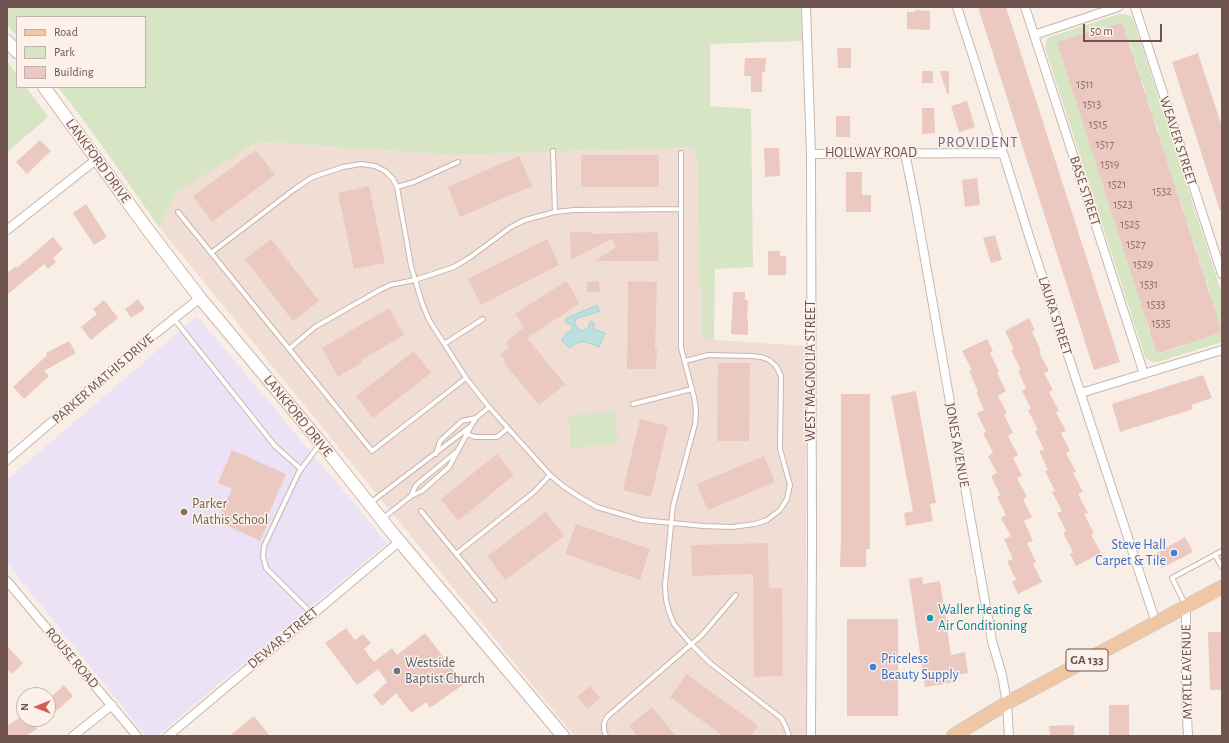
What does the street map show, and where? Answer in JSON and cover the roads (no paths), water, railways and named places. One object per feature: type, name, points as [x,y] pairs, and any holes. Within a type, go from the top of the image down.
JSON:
[{"type":"main road","points":[[7,40],[16,51]]},
{"type":"main road","name":"LANKFORD DRIVE","points":[[45,88],[148,230],[200,298],[321,443],[369,504],[563,736]]},
{"type":"main road","name":"GA 133","points":[[954,736],[1007,703],[1222,588]]},
{"type":"street","name":"WEST MAGNOLIA STREET","points":[[806,7],[811,154],[811,736]]},
{"type":"street","name":"LAURA STREET","points":[[956,7],[972,53],[1028,236],[1156,623]]},
{"type":"street","name":"BASE STREET","points":[[1025,7],[1144,374]]},
{"type":"street","points":[[1034,35],[1118,7]]},
{"type":"street","name":"WEAVER STREET","points":[[1135,7],[1222,274]]},
{"type":"street","name":"JONES AVENUE","points":[[905,153],[992,641],[1002,675],[1007,703],[1009,736]]},
{"type":"street","name":"HOLLWAY ROAD","points":[[811,154],[1003,153]]},
{"type":"street","points":[[7,230],[97,159]]},
{"type":"street","name":"PARKER MATHIS DRIVE","points":[[7,460],[200,298]]},
{"type":"street","points":[[1081,393],[1222,350]]},
{"type":"street","name":"DEWAR STREET","points":[[168,736],[400,541]]},
{"type":"street","name":"ROUSE ROAD","points":[[7,581],[137,736]]},
{"type":"street","name":"MYRTLE AVENUE","points":[[1186,607],[1186,694],[1188,736]]},
{"type":"street","points":[[74,736],[112,705]]},
{"type":"lane","points":[[553,151],[555,212]]},
{"type":"lane","points":[[681,154],[681,348],[696,410],[695,424],[673,506],[665,585],[666,600],[674,624],[691,644],[710,664],[781,718],[789,736]]},
{"type":"lane","points":[[397,187],[414,182],[458,162]]},
{"type":"lane","points":[[211,253],[296,188],[313,178],[327,171],[343,166],[361,164],[376,166],[385,171],[393,179],[397,187],[411,266],[429,320],[466,378],[489,407],[550,475],[569,490],[597,506],[641,520],[671,524],[732,527],[755,524],[767,520],[780,510],[787,499],[790,486],[780,449],[781,376],[776,366],[765,358],[751,356],[708,355],[685,361]]},
{"type":"lane","points":[[289,349],[315,327],[378,291],[390,285],[415,280],[454,267],[525,220],[555,212],[574,210],[681,209]]},
{"type":"lane","points":[[178,212],[372,451],[466,378]]},
{"type":"lane","points":[[174,319],[275,446],[301,469]]},
{"type":"lane","points":[[444,344],[483,319]]},
{"type":"lane","points":[[633,404],[692,389]]},
{"type":"lane","points":[[382,519],[411,496],[422,491],[449,467],[476,418],[489,407]]},
{"type":"lane","points":[[435,454],[440,441],[462,421],[476,418]]},
{"type":"lane","points":[[369,504],[471,426]]},
{"type":"lane","points":[[467,434],[475,437],[497,437],[508,428]]},
{"type":"lane","points":[[312,614],[266,568],[263,556],[264,546],[301,469],[321,443]]},
{"type":"lane","points":[[411,496],[416,484],[458,451]]},
{"type":"lane","points":[[456,554],[534,492],[550,475]]},
{"type":"lane","points":[[421,511],[494,600]]},
{"type":"lane","points":[[1186,607],[1172,578],[1222,551]]},
{"type":"lane","points":[[1215,555],[1222,567]]},
{"type":"lane","points":[[606,736],[604,723],[608,717],[702,635],[736,595]]},
{"type":"water","points":[[597,305],[600,311],[575,319],[575,325],[578,329],[583,331],[588,328],[591,321],[594,323],[593,329],[605,333],[599,347],[586,342],[580,342],[569,348],[561,340],[573,329],[570,323],[567,324],[565,319]]},
{"type":"place","name":"Parker Mathis School","points":[[184,512]]},
{"type":"place","name":"Steve Hall Carpet & Tile","points":[[1174,553]]},
{"type":"place","name":"Waller Heating & Air Conditioning","points":[[930,618]]},
{"type":"place","name":"Priceless Beauty Supply","points":[[873,667]]},
{"type":"place","name":"Westside Baptist Church","points":[[397,671]]},
{"type":"district","name":"PROVIDENT","points":[[978,142]]}]
